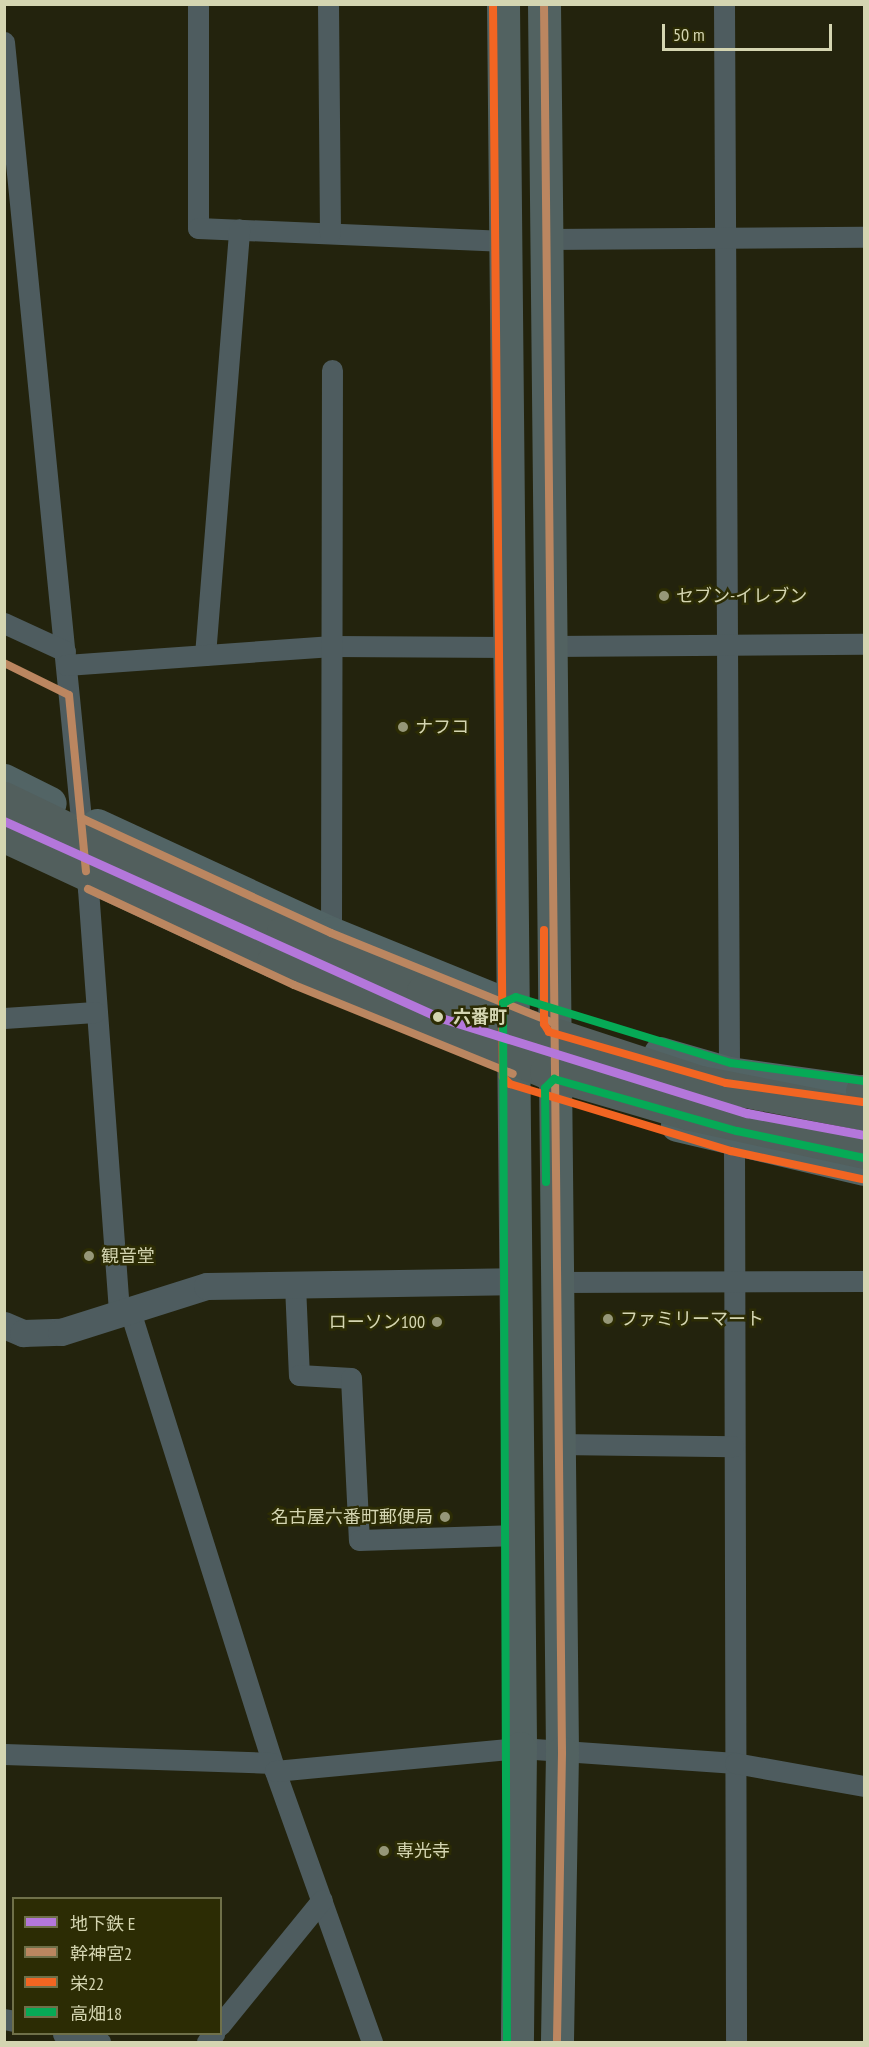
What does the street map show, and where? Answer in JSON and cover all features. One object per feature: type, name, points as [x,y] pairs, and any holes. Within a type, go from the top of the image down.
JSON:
[{"type":"highway","points":[[503,4],[520,1748],[517,2043]]},
{"type":"highway","points":[[544,4],[562,1753],[557,2043]]},
{"type":"highway","points":[[4,796],[81,818]]},
{"type":"highway","points":[[4,796],[283,932],[423,991],[700,1082],[864,1098]]},
{"type":"highway","points":[[4,836],[284,966],[546,1072],[690,1114],[864,1152]]},
{"type":"main road","points":[[4,780],[331,933],[554,1023],[729,1073],[864,1098]]},
{"type":"main road","points":[[4,850],[294,985],[513,1074],[555,1089],[734,1142],[864,1169]]},
{"type":"street","points":[[198,4],[198,228],[506,241]]},
{"type":"street","points":[[328,4],[330,233]]},
{"type":"street","points":[[724,4],[729,645],[729,1073]]},
{"type":"street","points":[[4,42],[13,214],[66,658],[88,889],[95,1012],[125,1313],[273,1767],[372,2043]]},
{"type":"street","points":[[205,655],[239,230]]},
{"type":"street","points":[[547,239],[864,237]]},
{"type":"street","points":[[331,933],[332,370]]},
{"type":"street","points":[[4,623],[66,658],[205,655],[332,646],[509,647]]},
{"type":"street","points":[[551,646],[864,644]]},
{"type":"street","points":[[4,1018],[95,1012]]},
{"type":"street","points":[[734,1142],[731,1281],[736,2043]]},
{"type":"street","points":[[4,1325],[40,1336],[125,1313],[207,1286],[515,1281]]},
{"type":"street","points":[[557,1282],[864,1281]]},
{"type":"street","points":[[296,1285],[299,1375],[351,1378],[359,1540],[518,1535]]},
{"type":"street","points":[[558,1444],[733,1446]]},
{"type":"street","points":[[4,1754],[273,1767],[520,1748],[562,1753],[735,1763],[864,1786]]},
{"type":"street","points":[[222,2023],[322,1900]]},
{"type":"street","points":[[67,2035],[100,2043]]},
{"type":"metro line","name":"E","points":[[4,821],[438,1017],[747,1113],[864,1135]]},
{"type":"transit line","name":"栄22","points":[[493,4],[503,1077],[510,1084],[731,1151],[862,1179]]},
{"type":"transit line","name":"幹神宮2","points":[[544,4],[562,1753],[557,2042]]},
{"type":"transit line","name":"幹神宮2","points":[[4,663],[69,695]]},
{"type":"transit line","name":"幹神宮2","points":[[69,695],[86,871]]},
{"type":"transit line","name":"幹神宮2","points":[[81,818],[331,933],[554,1023]]},
{"type":"transit line","name":"幹神宮2","points":[[88,889],[294,985],[513,1074]]},
{"type":"transit line","name":"栄22","points":[[544,930],[544,1024],[549,1032],[726,1083],[863,1102]]},
{"type":"transit line","name":"高畑18","points":[[507,2042],[503,1003],[516,997],[731,1063],[864,1081]]},
{"type":"transit line","name":"高畑18","points":[[546,1182],[545,1088],[554,1079],[737,1131],[864,1158]]},
{"type":"place","name":"セブン-イレブン","points":[[664,596]]},
{"type":"place","name":"ナフコ","points":[[403,727]]},
{"type":"place","name":"六番町","points":[[438,1017]]},
{"type":"place","name":"観音堂","points":[[89,1256]]},
{"type":"place","name":"ファミリーマート","points":[[608,1319]]},
{"type":"place","name":"ローソン100","points":[[437,1322]]},
{"type":"place","name":"名古屋六番町郵便局","points":[[445,1517]]},
{"type":"place","name":"専光寺","points":[[384,1851]]}]
